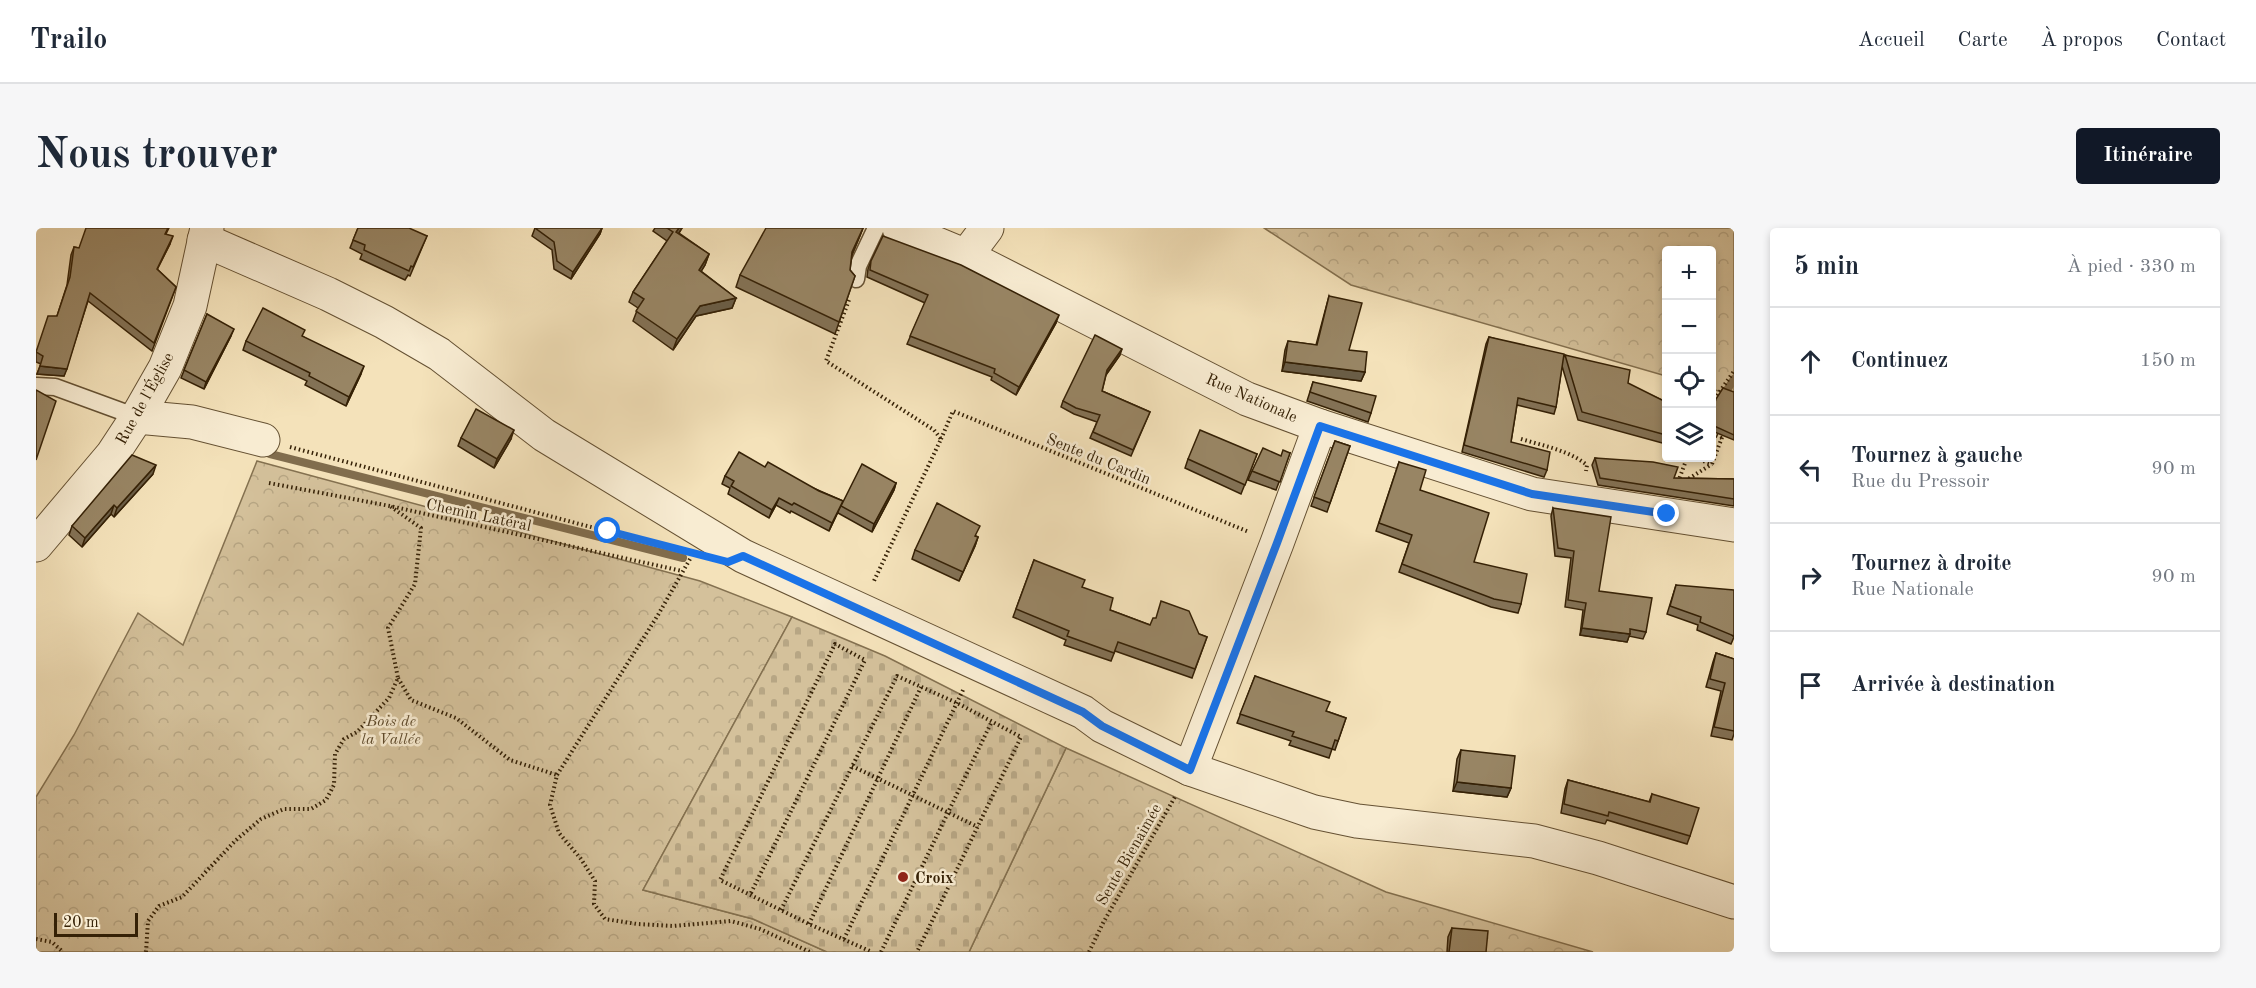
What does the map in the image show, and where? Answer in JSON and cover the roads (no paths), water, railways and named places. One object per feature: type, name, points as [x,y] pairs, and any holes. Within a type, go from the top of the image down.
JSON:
[{"type":"street","points":[[966,256],[987,228]]},
{"type":"street","name":"Rue Nationale","points":[[915,231],[1247,399],[1320,426],[1532,494],[1734,525]]},
{"type":"street","points":[[205,234],[384,322],[439,354],[544,435],[743,556],[1083,712],[1102,726],[1190,770],[1314,812],[1357,821],[1534,841],[1598,858],[1734,902]]},
{"type":"street","name":"Rue de l'Église","points":[[36,545],[112,454],[137,417],[165,368],[190,306],[205,234]]},
{"type":"street","points":[[137,417],[192,422],[263,440]]},
{"type":"street","points":[[1190,770],[1320,426]]},
{"type":"lane","points":[[856,279],[858,266],[876,228]]},
{"type":"lane","points":[[36,386],[55,387],[137,417]]},
{"type":"waterway","points":[[1727,390],[1734,379]]},
{"type":"waterway","points":[[270,454],[683,558]]},
{"type":"place","name":"Croix","points":[[903,877]]},
{"type":"park label","name":"Bois de la Vallée","points":[[391,729]]}]
